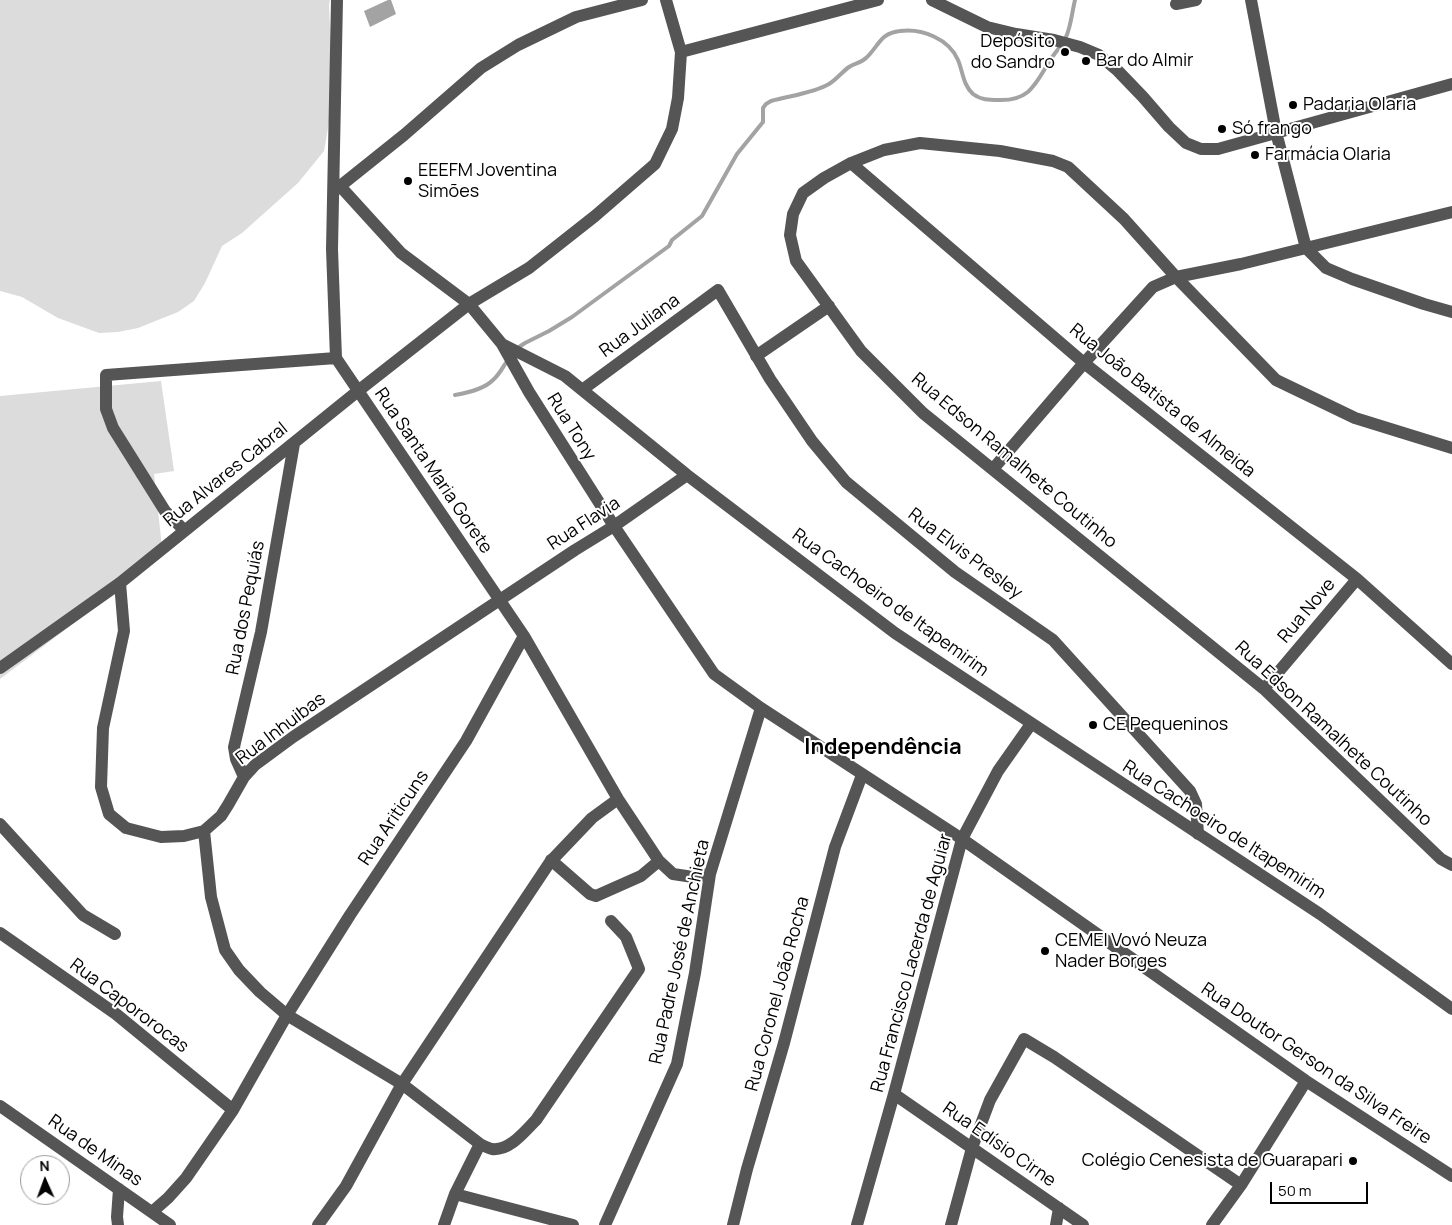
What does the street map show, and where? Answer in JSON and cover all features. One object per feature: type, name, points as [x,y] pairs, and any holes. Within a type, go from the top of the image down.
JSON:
[{"type":"street","points":[[185,530],[165,511],[113,428],[106,409],[106,375],[336,358],[332,249],[337,188],[337,0]]},
{"type":"street","points":[[337,188],[404,135],[481,68],[518,45],[576,17],[642,0]]},
{"type":"street","points":[[666,0],[682,52],[878,0]]},
{"type":"street","points":[[932,0],[987,27],[1054,40],[1100,55],[1186,143],[1201,149],[1218,149],[1452,84]]},
{"type":"street","points":[[1176,4],[1196,0]]},
{"type":"street","points":[[1251,0],[1276,132],[1306,248],[1326,268],[1352,279],[1452,312]]},
{"type":"street","name":"Rua Alvares Cabral","points":[[0,668],[120,583],[358,391],[470,304],[529,268],[595,216],[655,164],[672,129],[678,98],[682,52]]},
{"type":"street","name":"Rua Edson Ramalhete Coutinho","points":[[1452,448],[1355,418],[1276,380],[1176,277],[1124,219],[1068,167],[1053,161],[1000,151],[920,143],[884,150],[851,163],[803,192],[793,214],[790,235],[796,261],[861,351],[923,412],[1264,689],[1441,859],[1452,866]]},
{"type":"street","name":"Rua João Batista de Almeida","points":[[851,163],[1084,363],[1357,580],[1452,664]]},
{"type":"street","name":"Rua Cachoeiro de Itapemirim","points":[[337,188],[400,253],[470,304],[502,344],[565,376],[687,475],[895,633],[1320,914],[1452,1009]]},
{"type":"street","points":[[993,468],[1153,287],[1176,277],[1241,264],[1452,212]]},
{"type":"street","name":"Rua Elvis Presley","points":[[718,290],[770,379],[812,441],[846,482],[955,572],[1053,640],[1190,791],[1196,804],[1198,834]]},
{"type":"street","name":"Rua Juliana","points":[[582,390],[718,290]]},
{"type":"street","points":[[756,356],[829,306]]},
{"type":"street","name":"Rua Tony","points":[[502,344],[529,392],[614,526]]},
{"type":"street","name":"Rua Santa Maria Gorete","points":[[336,358],[524,636],[618,799],[659,861],[673,874],[693,877],[710,874]]},
{"type":"street","name":"Rua dos Pequiás","points":[[244,776],[236,759],[234,747],[261,632],[294,444]]},
{"type":"street","name":"Rua Flavia","points":[[498,600],[614,526],[687,475]]},
{"type":"street","name":"Rua Doutor Gerson da Silva Freire","points":[[614,526],[714,674],[761,708],[962,839],[1306,1080],[1452,1176]]},
{"type":"street","name":"Rua Nove","points":[[1264,689],[1357,580]]},
{"type":"street","points":[[120,583],[124,631],[103,728],[101,787],[109,814],[126,828],[161,837],[184,836],[204,831],[211,897],[225,950],[239,970],[260,992],[287,1015],[402,1084],[480,1144],[492,1149],[504,1147],[517,1139],[536,1120],[639,968],[626,937],[611,921]]},
{"type":"street","name":"Rua Inhuibas","points":[[204,831],[221,816],[244,776],[255,765],[498,600]]},
{"type":"street","name":"Rua Ariticuns","points":[[152,1212],[186,1178],[233,1110],[287,1015],[350,915],[466,741],[524,636]]},
{"type":"street","name":"Rua Padre José de Anchieta","points":[[605,1225],[677,1064],[695,973],[710,874],[761,708]]},
{"type":"street","name":"Rua Francisco Lacerda de Aguiar","points":[[857,1225],[962,839],[998,771],[1031,724]]},
{"type":"street","name":"Rua Coronel João Rocha","points":[[733,1225],[747,1169],[784,1043],[835,847],[862,775]]},
{"type":"street","points":[[318,1225],[346,1186],[402,1084],[551,860],[592,818],[618,799]]},
{"type":"street","points":[[0,824],[83,915],[115,934]]},
{"type":"street","points":[[551,860],[590,894],[596,896],[641,876],[659,861]]},
{"type":"street","name":"Rua Capororocas","points":[[0,933],[116,1014],[233,1110]]},
{"type":"street","points":[[951,1225],[972,1148],[990,1100],[1024,1039],[1054,1057],[1241,1185]]},
{"type":"street","points":[[1212,1225],[1241,1185],[1306,1080]]},
{"type":"street","name":"Rua Edísio Cirne","points":[[894,1094],[1083,1225]]},
{"type":"street","name":"Rua de Minas","points":[[0,1106],[170,1225]]},
{"type":"street","points":[[444,1225],[455,1194],[480,1144]]},
{"type":"street","points":[[118,1225],[119,1189]]},
{"type":"street","points":[[455,1194],[573,1225]]},
{"type":"street","points":[[1056,1225],[1059,1208]]},
{"type":"shaded area","points":[[0,0],[330,0],[333,99],[324,151],[298,183],[242,233],[222,246],[205,283],[194,301],[178,312],[138,328],[99,333],[58,318],[22,297],[0,291]]},
{"type":"shaded area","points":[[391,0],[396,14],[370,27],[364,11]]},
{"type":"shaded area","points":[[161,381],[174,471],[154,474],[163,556],[0,679],[0,396]]},
{"type":"waterway","points":[[516,349],[572,317],[669,246],[672,240],[702,216],[737,154],[763,122],[763,108],[766,104],[771,101],[816,90],[829,84],[849,67],[864,60],[888,34],[900,31],[926,33],[948,46],[958,60],[967,87],[976,96],[992,100],[1018,98],[1035,84],[1064,40],[1069,28],[1075,0]]},
{"type":"waterway","points":[[455,395],[485,386],[497,376],[507,361]]},
{"type":"place","name":"Depósito do Sandro","points":[[1065,52]]},
{"type":"place","name":"Bar do Almir","points":[[1086,61]]},
{"type":"place","name":"Padaria Olaria","points":[[1293,105]]},
{"type":"place","name":"Só frango","points":[[1222,129]]},
{"type":"place","name":"Farmácia Olaria","points":[[1255,155]]},
{"type":"place","name":"EEEFM Joventina Simões","points":[[408,181]]},
{"type":"place","name":"CE Pequeninos","points":[[1093,725]]},
{"type":"place","name":"CEMEI Vovó Neuza Nader Borges","points":[[1045,951]]},
{"type":"place","name":"Colégio Cenesista de Guarapari","points":[[1353,1161]]},
{"type":"district","name":"Independência","points":[[883,748]]}]
